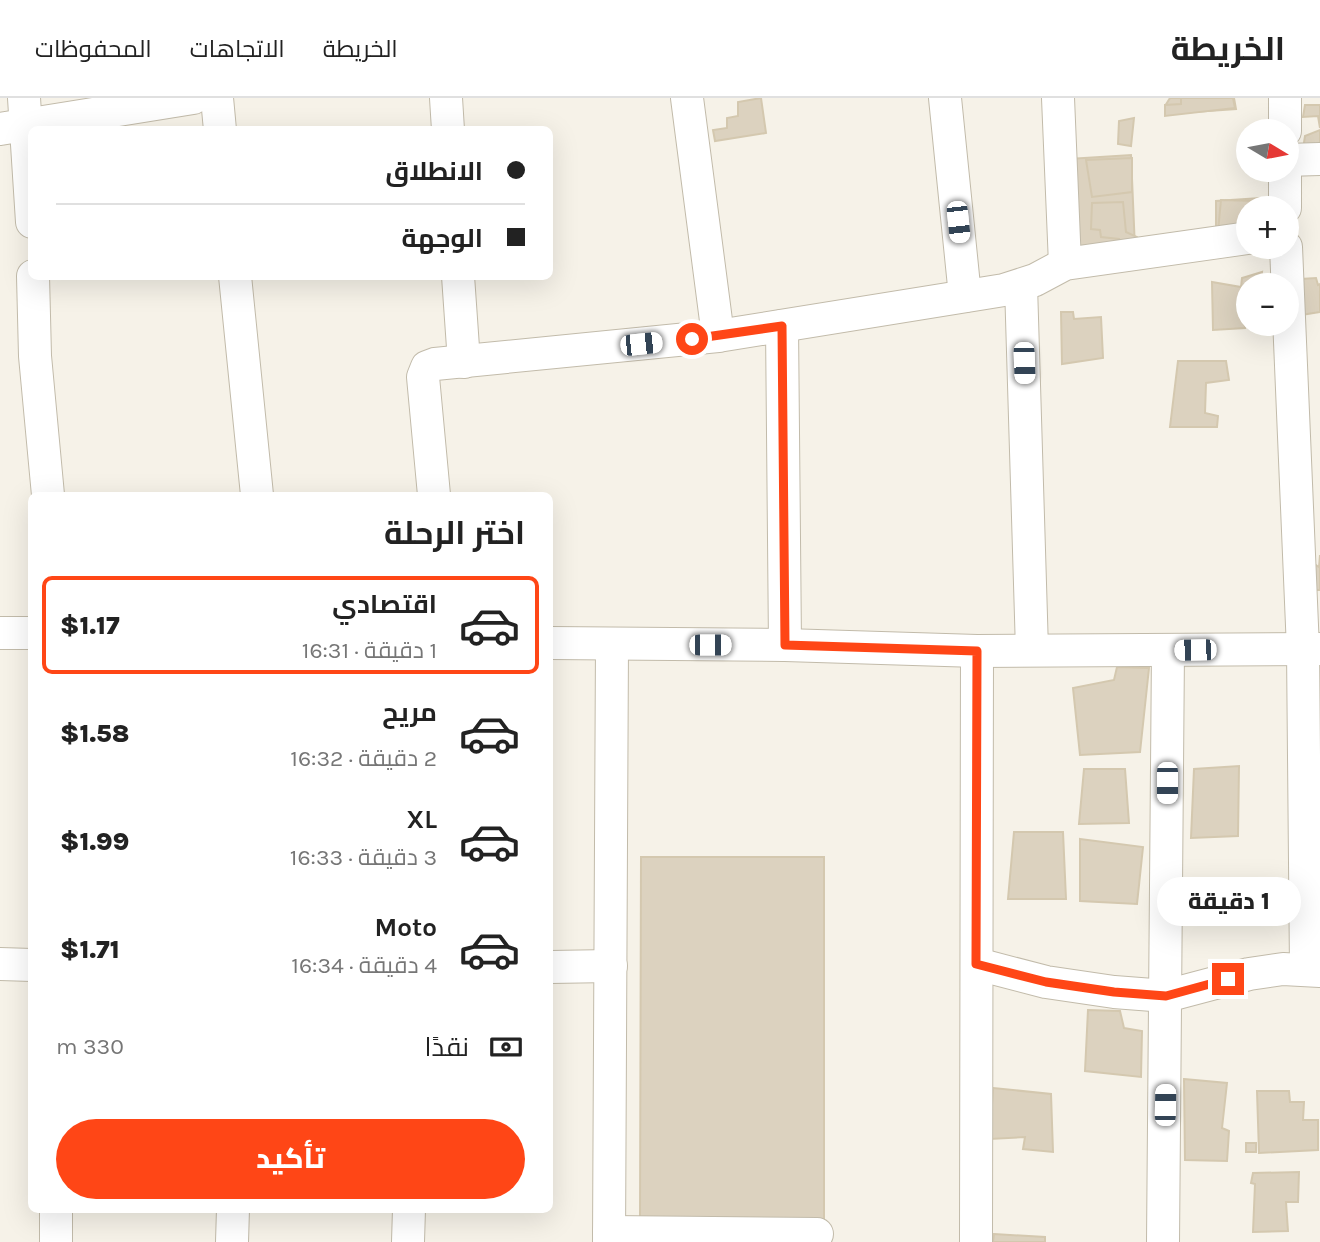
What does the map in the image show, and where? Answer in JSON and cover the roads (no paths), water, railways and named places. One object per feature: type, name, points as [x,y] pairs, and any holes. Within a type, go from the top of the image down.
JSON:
[{"type":"street","points":[[28,196],[16,117],[193,98]]},
{"type":"street","points":[[217,98],[220,126]]},
{"type":"street","points":[[446,98],[448,126]]},
{"type":"street","points":[[687,98],[718,337]]},
{"type":"street","points":[[944,98],[965,296]]},
{"type":"street","points":[[1058,98],[1065,264]]},
{"type":"street","points":[[1285,98],[1285,119]]},
{"type":"street","points":[[1299,160],[1320,159]]},
{"type":"street","points":[[434,492],[423,377],[427,367],[718,337],[1021,285],[1065,264],[1236,240]]},
{"type":"street","points":[[976,964],[1046,982],[1166,996],[1249,974],[1283,969],[1313,970],[1311,649],[1287,259]]},
{"type":"street","points":[[33,280],[35,356],[48,492]]},
{"type":"street","points":[[235,280],[257,492]]},
{"type":"street","points":[[458,280],[464,362]]},
{"type":"street","points":[[1021,285],[1032,650]]},
{"type":"street","points":[[782,326],[785,645]]},
{"type":"street","points":[[0,633],[28,633]]},
{"type":"street","points":[[553,643],[785,645],[977,651],[1311,649]]},
{"type":"street","points":[[612,644],[609,1237],[817,1234]]},
{"type":"street","points":[[1163,1242],[1168,650]]},
{"type":"street","points":[[976,1242],[977,651]]},
{"type":"street","points":[[0,964],[28,965]]},
{"type":"street","points":[[553,967],[611,966]]},
{"type":"street","points":[[56,1213],[56,1242]]},
{"type":"street","points":[[232,1242],[233,1213]]},
{"type":"street","points":[[408,1242],[409,1213]]}]
